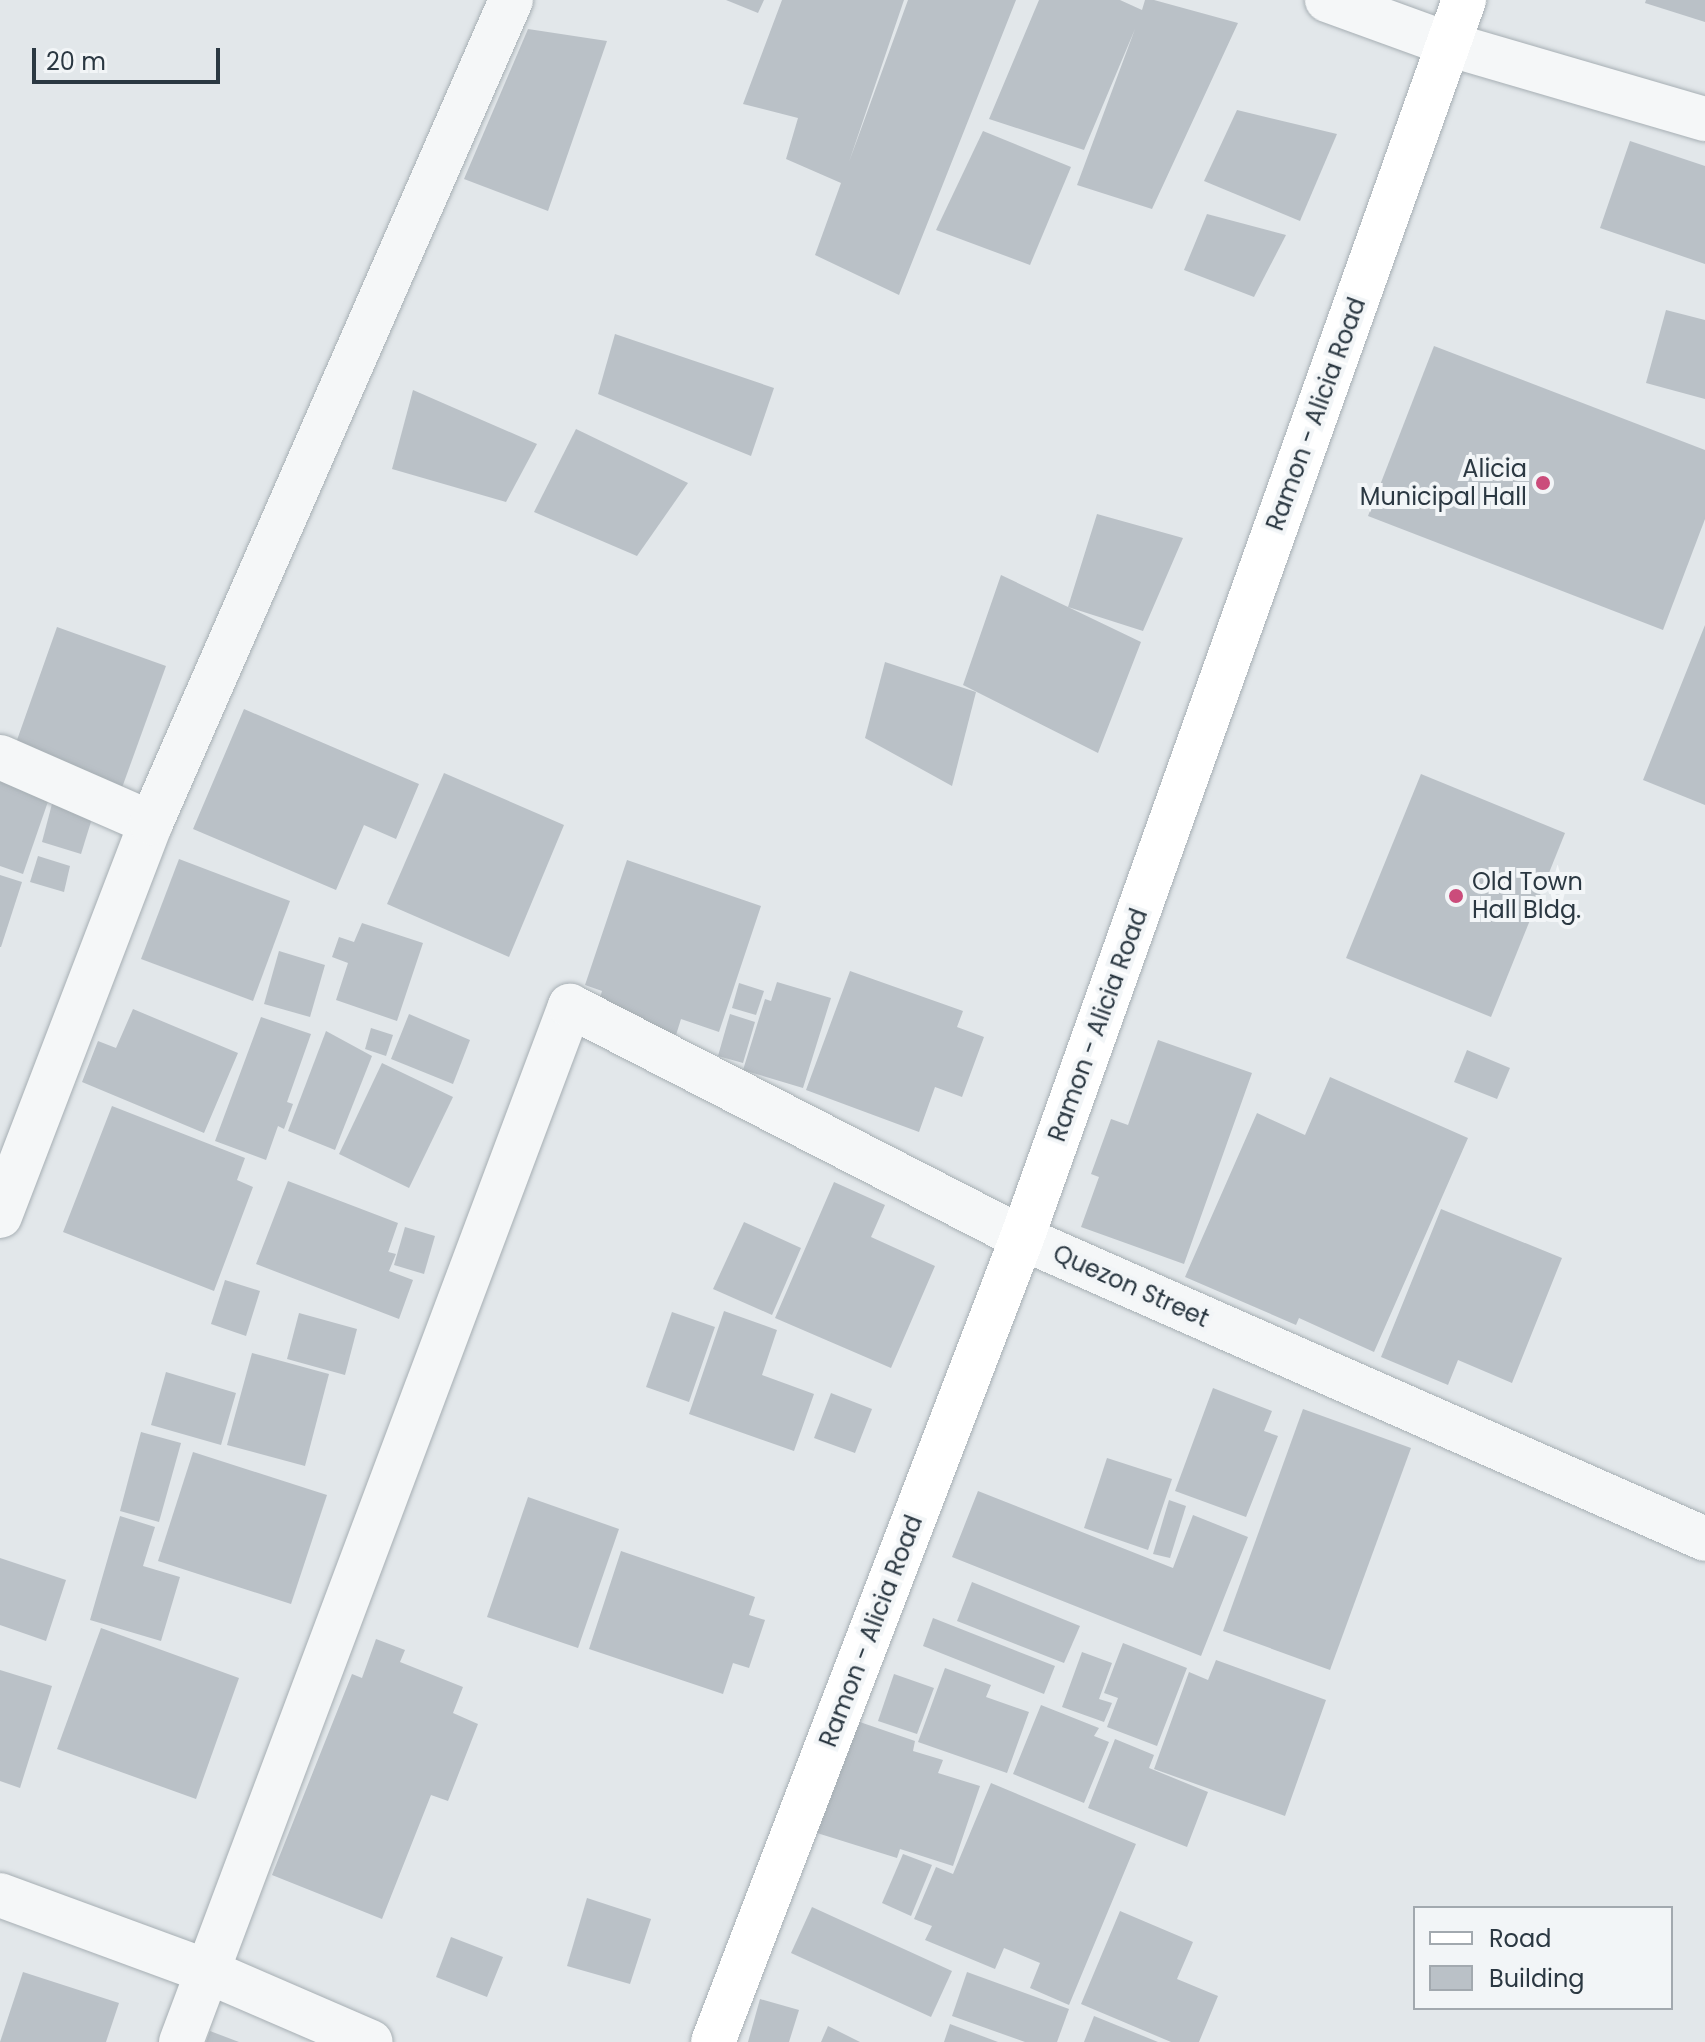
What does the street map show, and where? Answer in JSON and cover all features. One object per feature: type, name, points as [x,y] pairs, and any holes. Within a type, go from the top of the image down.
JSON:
[{"type":"main road","name":"Ramon - Alicia Road","points":[[713,2042],[1022,1238],[1464,0]]},
{"type":"street","points":[[0,1216],[151,823],[511,0]]},
{"type":"street","points":[[1327,0],[1448,44],[1705,119]]},
{"type":"street","points":[[0,757],[151,823]]},
{"type":"street","name":"Quezon Street","points":[[209,1972],[570,1006],[1022,1238],[1705,1539]]},
{"type":"street","points":[[0,1895],[209,1972],[371,2042]]},
{"type":"street","points":[[181,2042],[209,1972]]},
{"type":"building","points":[[726,0],[764,0],[758,13]]},
{"type":"building","points":[[782,0],[904,0],[849,162],[908,0],[1016,0],[899,295],[815,255],[841,183],[786,159],[798,118],[743,104]]},
{"type":"building","points":[[1039,0],[1120,0],[1142,10],[1145,0],[1154,0],[1238,23],[1152,209],[1077,185],[1135,29],[1084,150],[989,119]]},
{"type":"building","points":[[1646,0],[1705,0],[1705,22],[1645,3]]},
{"type":"building","points":[[528,29],[607,41],[548,211],[464,179]]},
{"type":"building","points":[[1237,110],[1337,134],[1300,221],[1204,181]]},
{"type":"building","points":[[983,131],[1071,167],[1030,265],[936,230]]},
{"type":"building","points":[[1630,141],[1705,166],[1705,264],[1600,228]]},
{"type":"building","points":[[1207,214],[1286,235],[1254,297],[1184,270]]},
{"type":"building","points":[[1666,310],[1705,320],[1705,399],[1646,383]]},
{"type":"building","points":[[615,334],[774,388],[751,456],[598,394]]},
{"type":"building","name":"Alicia Municipal Hall","points":[[1434,346],[1705,450],[1705,519],[1663,630],[1368,516]]},
{"type":"building","points":[[413,390],[537,444],[506,502],[392,469]]},
{"type":"building","points":[[576,429],[688,483],[637,556],[534,512]]},
{"type":"building","points":[[1097,514],[1183,538],[1143,631],[1068,607]]},
{"type":"building","points":[[1001,575],[1141,642],[1098,753],[963,685]]},
{"type":"building","points":[[1705,625],[1705,805],[1643,780]]},
{"type":"building","points":[[57,627],[166,666],[119,796],[11,757]]},
{"type":"building","points":[[885,662],[976,692],[952,786],[865,738]]},
{"type":"building","points":[[244,709],[419,784],[396,839],[364,825],[336,890],[193,829]]},
{"type":"building","points":[[0,769],[53,787],[23,874],[0,866]]},
{"type":"building","points":[[444,773],[564,825],[509,957],[387,904]]},
{"type":"building","name":"Old Town Hall Bldg.","points":[[1421,774],[1565,833],[1491,1017],[1346,958]]},
{"type":"building","points":[[53,800],[94,812],[81,854],[42,842]]},
{"type":"building","points":[[38,856],[70,866],[64,892],[30,882]]},
{"type":"building","points":[[179,859],[290,901],[253,1001],[141,959]]},
{"type":"building","points":[[627,860],[761,906],[719,1032],[681,1019],[676,1035],[597,1008],[602,991],[585,985]]},
{"type":"building","points":[[0,875],[22,882],[1,947],[0,947]]},
{"type":"building","points":[[362,923],[423,943],[397,1021],[336,1000],[348,963],[332,957],[339,937],[354,942]]},
{"type":"building","points":[[279,951],[325,965],[310,1017],[264,1004]]},
{"type":"building","points":[[850,971],[963,1011],[957,1027],[984,1037],[962,1097],[935,1087],[919,1132],[806,1090]]},
{"type":"building","points":[[777,982],[831,998],[803,1088],[743,1070],[765,999],[771,1001]]},
{"type":"building","points":[[739,983],[764,991],[756,1015],[732,1008]]},
{"type":"building","points":[[133,1009],[238,1053],[204,1133],[82,1082],[98,1041],[116,1048]]},
{"type":"building","points":[[409,1014],[470,1040],[453,1084],[391,1059]]},
{"type":"building","points":[[730,1014],[755,1022],[743,1063],[718,1056]]},
{"type":"building","points":[[261,1017],[311,1034],[287,1102],[293,1104],[284,1129],[278,1126],[266,1160],[215,1141]]},
{"type":"building","points":[[371,1028],[393,1035],[386,1056],[365,1049]]},
{"type":"building","points":[[326,1031],[372,1056],[335,1150],[288,1131]]},
{"type":"building","points":[[1158,1040],[1252,1073],[1184,1264],[1081,1227],[1099,1177],[1091,1174],[1111,1119],[1128,1125]]},
{"type":"building","points":[[1467,1050],[1510,1068],[1497,1099],[1454,1082]]},
{"type":"building","points":[[382,1063],[453,1097],[409,1188],[339,1154]]},
{"type":"building","points":[[1330,1077],[1468,1138],[1374,1352],[1299,1318],[1296,1325],[1185,1277],[1257,1113],[1305,1135]]},
{"type":"building","points":[[112,1106],[245,1158],[237,1180],[253,1187],[214,1291],[63,1232]]},
{"type":"building","points":[[288,1181],[398,1223],[388,1252],[396,1254],[389,1271],[413,1280],[399,1319],[256,1264]]},
{"type":"building","points":[[834,1182],[885,1205],[871,1237],[935,1266],[891,1368],[775,1318]]},
{"type":"building","points":[[1441,1209],[1562,1258],[1512,1383],[1458,1360],[1448,1385],[1381,1357]]},
{"type":"building","points":[[744,1222],[801,1248],[772,1315],[713,1289]]},
{"type":"building","points":[[405,1227],[435,1236],[424,1274],[394,1265]]},
{"type":"building","points":[[225,1280],[260,1291],[246,1336],[211,1324]]},
{"type":"building","points":[[724,1311],[777,1330],[762,1375],[814,1394],[794,1451],[689,1414]]},
{"type":"building","points":[[672,1312],[715,1327],[689,1402],[646,1387]]},
{"type":"building","points":[[299,1313],[357,1329],[345,1375],[287,1359]]},
{"type":"building","points":[[252,1353],[329,1374],[305,1466],[227,1445]]},
{"type":"building","points":[[166,1372],[236,1393],[221,1445],[151,1425]]},
{"type":"building","points":[[1213,1388],[1272,1411],[1264,1431],[1278,1436],[1246,1517],[1175,1491]]},
{"type":"building","points":[[831,1393],[872,1409],[855,1453],[814,1438]]},
{"type":"building","points":[[1303,1409],[1411,1448],[1330,1670],[1223,1631]]},
{"type":"building","points":[[141,1432],[181,1443],[159,1522],[120,1511]]},
{"type":"building","points":[[193,1452],[327,1495],[291,1604],[158,1561]]},
{"type":"building","points":[[1107,1458],[1172,1479],[1148,1550],[1084,1528]]},
{"type":"building","points":[[978,1491],[1173,1568],[1193,1515],[1248,1537],[1201,1656],[952,1557]]},
{"type":"building","points":[[528,1497],[619,1529],[578,1648],[487,1617]]},
{"type":"building","points":[[1169,1500],[1186,1506],[1170,1558],[1153,1554]]},
{"type":"building","points":[[120,1516],[155,1527],[143,1566],[180,1577],[161,1641],[90,1620]]},
{"type":"building","points":[[621,1551],[755,1597],[749,1615],[765,1620],[749,1668],[733,1663],[723,1694],[589,1649]]},
{"type":"building","points":[[0,1558],[66,1580],[46,1641],[0,1625]]},
{"type":"building","points":[[972,1582],[1080,1626],[1064,1663],[957,1621]]},
{"type":"building","points":[[933,1618],[1055,1666],[1044,1694],[923,1646]]},
{"type":"building","points":[[101,1628],[239,1678],[196,1799],[57,1749]]},
{"type":"building","points":[[376,1639],[405,1650],[400,1662],[463,1687],[453,1713],[478,1724],[448,1801],[431,1795],[382,1919],[272,1875],[352,1674],[362,1678]]},
{"type":"building","points":[[1123,1643],[1187,1668],[1157,1746],[1107,1727],[1118,1698],[1104,1693]]},
{"type":"building","points":[[1082,1652],[1112,1663],[1099,1699],[1112,1703],[1104,1722],[1062,1707]]},
{"type":"building","points":[[1216,1660],[1326,1700],[1285,1816],[1154,1769],[1189,1672],[1208,1680]]},
{"type":"building","points":[[945,1668],[991,1685],[986,1697],[1029,1712],[1007,1773],[918,1742]]},
{"type":"building","points":[[0,1670],[52,1686],[20,1788],[0,1781]]},
{"type":"building","points":[[894,1674],[934,1688],[917,1734],[878,1721]]},
{"type":"building","points":[[1041,1705],[1099,1728],[1094,1736],[1109,1742],[1084,1803],[1013,1774]]},
{"type":"building","points":[[854,1720],[915,1741],[913,1751],[943,1760],[938,1773],[980,1786],[953,1866],[900,1849],[897,1858],[817,1833]]},
{"type":"building","points":[[1115,1739],[1154,1755],[1149,1768],[1208,1792],[1187,1847],[1088,1808]]},
{"type":"building","points":[[991,1783],[1136,1844],[1069,2005],[1030,1988],[1040,1963],[1004,1948],[995,1969],[925,1940],[932,1926],[914,1919],[936,1867],[953,1874]]},
{"type":"building","points":[[903,1854],[932,1865],[911,1916],[882,1903]]},
{"type":"building","points":[[587,1898],[651,1919],[630,1984],[567,1966]]},
{"type":"building","points":[[812,1907],[952,1971],[931,2017],[791,1953]]},
{"type":"building","points":[[1120,1911],[1193,1942],[1177,1979],[1218,1996],[1199,2042],[1171,2042],[1081,2004]]},
{"type":"building","points":[[451,1937],[503,1957],[487,1997],[436,1977]]},
{"type":"building","points":[[23,1972],[119,2003],[106,2042],[0,2042]]},
{"type":"building","points":[[967,1972],[1069,2009],[1057,2042],[1025,2042],[952,2016]]},
{"type":"building","points":[[760,1999],[799,2010],[789,2042],[748,2042]]},
{"type":"building","points":[[1094,2016],[1158,2042],[1084,2042]]},
{"type":"building","points":[[950,2024],[998,2042],[944,2042]]},
{"type":"building","points":[[828,2026],[860,2042],[821,2042]]},
{"type":"building","points":[[210,2031],[239,2042],[206,2042]]},
{"type":"place","name":"Alicia Municipal Hall","points":[[1543,483]]},
{"type":"place","name":"Old Town Hall Bldg.","points":[[1456,896]]}]
